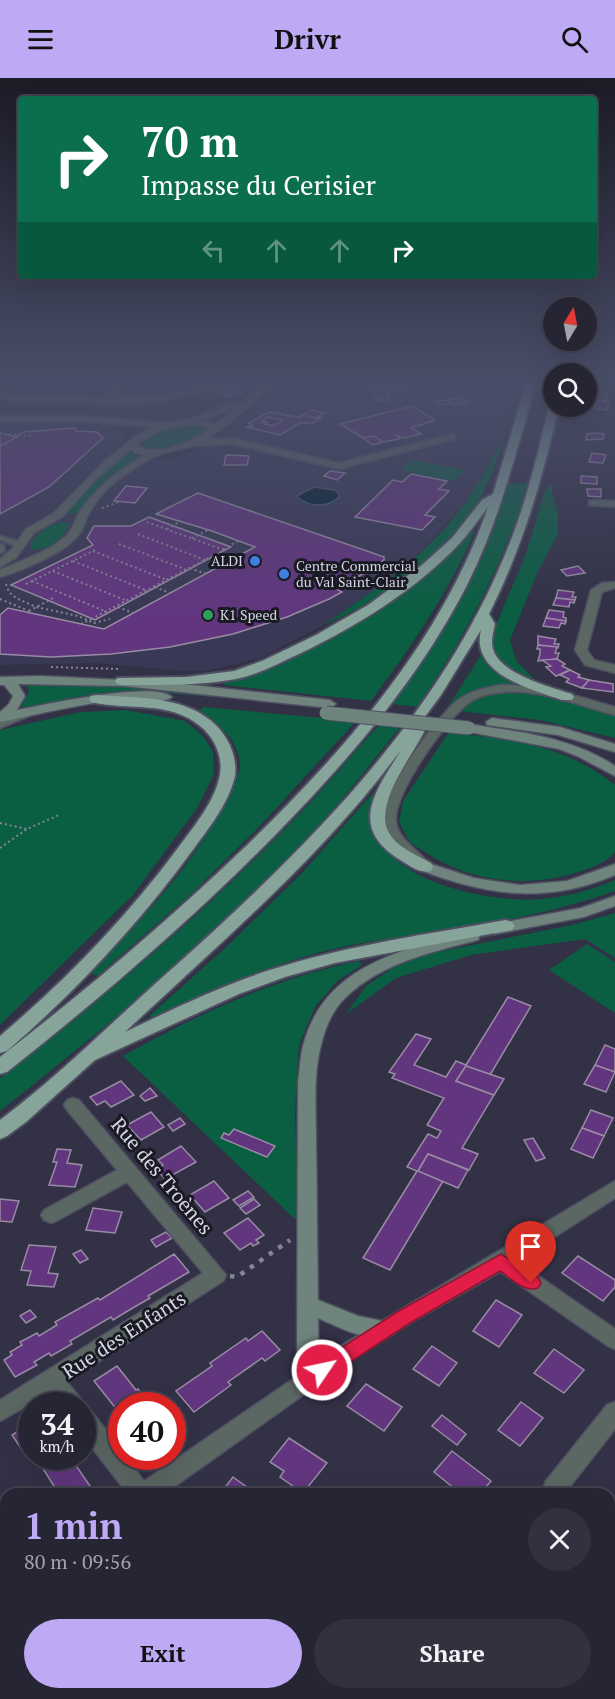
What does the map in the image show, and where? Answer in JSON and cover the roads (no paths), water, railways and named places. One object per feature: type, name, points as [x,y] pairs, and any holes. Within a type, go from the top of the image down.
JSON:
[{"type":"highway","points":[[0,1067],[88,998],[218,884],[310,791],[350,746],[391,695],[440,621],[470,567],[508,460]]},
{"type":"highway","points":[[0,1131],[238,918],[349,802],[427,706],[455,664],[483,615],[516,543],[540,460]]},
{"type":"highway","points":[[122,681],[186,681],[236,675],[267,664],[312,642],[372,608],[414,578],[456,540],[486,502],[497,496]]},
{"type":"highway","points":[[483,615],[489,624],[484,645],[495,663],[516,678],[567,697]]},
{"type":"highway","points":[[0,1046],[66,989],[149,897],[200,830],[219,797],[226,777],[228,764],[224,746],[212,729],[201,719],[171,708],[96,699]]},
{"type":"highway","points":[[425,867],[396,850],[381,834],[375,820],[379,800],[417,737],[427,706]]},
{"type":"highway","points":[[84,1058],[208,1000],[282,972],[370,951],[506,926]]},
{"type":"main road","points":[[3,680],[122,681],[328,709],[560,731],[615,748]]},
{"type":"main road","points":[[0,720],[20,696],[18,691],[3,680]]},
{"type":"main road","points":[[24,712],[96,699],[155,696],[328,709]]},
{"type":"main road","points":[[470,724],[552,742],[585,754],[615,772]]},
{"type":"main road","points":[[425,867],[467,883],[506,890],[528,891],[550,890],[585,882],[615,869]]},
{"type":"main road","points":[[308,1379],[308,1082],[310,1053],[322,1021],[342,991],[368,970],[407,954],[506,926],[584,912],[615,901]]},
{"type":"main road","points":[[309,1305],[357,1325],[386,1329]]},
{"type":"street","points":[[0,564],[20,547],[21,541],[30,531],[52,519],[93,477],[114,460]]},
{"type":"street","points":[[5,577],[68,540],[76,532],[84,512],[111,481],[144,460]]},
{"type":"street","points":[[312,460],[339,466],[368,460]]},
{"type":"street","points":[[593,503],[615,504]]},
{"type":"street","points":[[52,519],[69,519],[78,523]]},
{"type":"street","points":[[20,547],[26,554],[46,554]]},
{"type":"street","points":[[615,585],[606,585],[597,590],[580,650],[587,661],[615,669]]},
{"type":"street","points":[[425,867],[398,839],[389,821],[390,812],[394,798],[404,782],[459,705],[475,695],[494,690],[538,692],[567,697],[615,711]]},
{"type":"street","points":[[0,720],[24,712]]},
{"type":"street","name":"Rue des Troènes","points":[[73,1105],[216,1275]]},
{"type":"street","points":[[51,1215],[129,1172]]},
{"type":"street","points":[[152,1488],[308,1379],[615,1188]]},
{"type":"street","points":[[501,1261],[615,1340]]},
{"type":"street","name":"Rue des Enfants","points":[[0,1412],[216,1275]]},
{"type":"street","points":[[53,1380],[62,1392]]},
{"type":"street","points":[[555,1488],[615,1413]]},
{"type":"street","points":[[96,1435],[138,1488]]},
{"type":"lane","points":[[0,538],[20,547]]},
{"type":"lane","points":[[0,546],[0,551]]},
{"type":"water","points":[[314,487],[334,490],[339,497],[324,505],[308,503],[298,498],[298,495]]},
{"type":"place","name":"ALDI","points":[[255,561]]},
{"type":"place","name":"Centre Commercial du Val Saint-Clair","points":[[284,574]]},
{"type":"place","name":"K1 Speed","points":[[208,615]]}]
